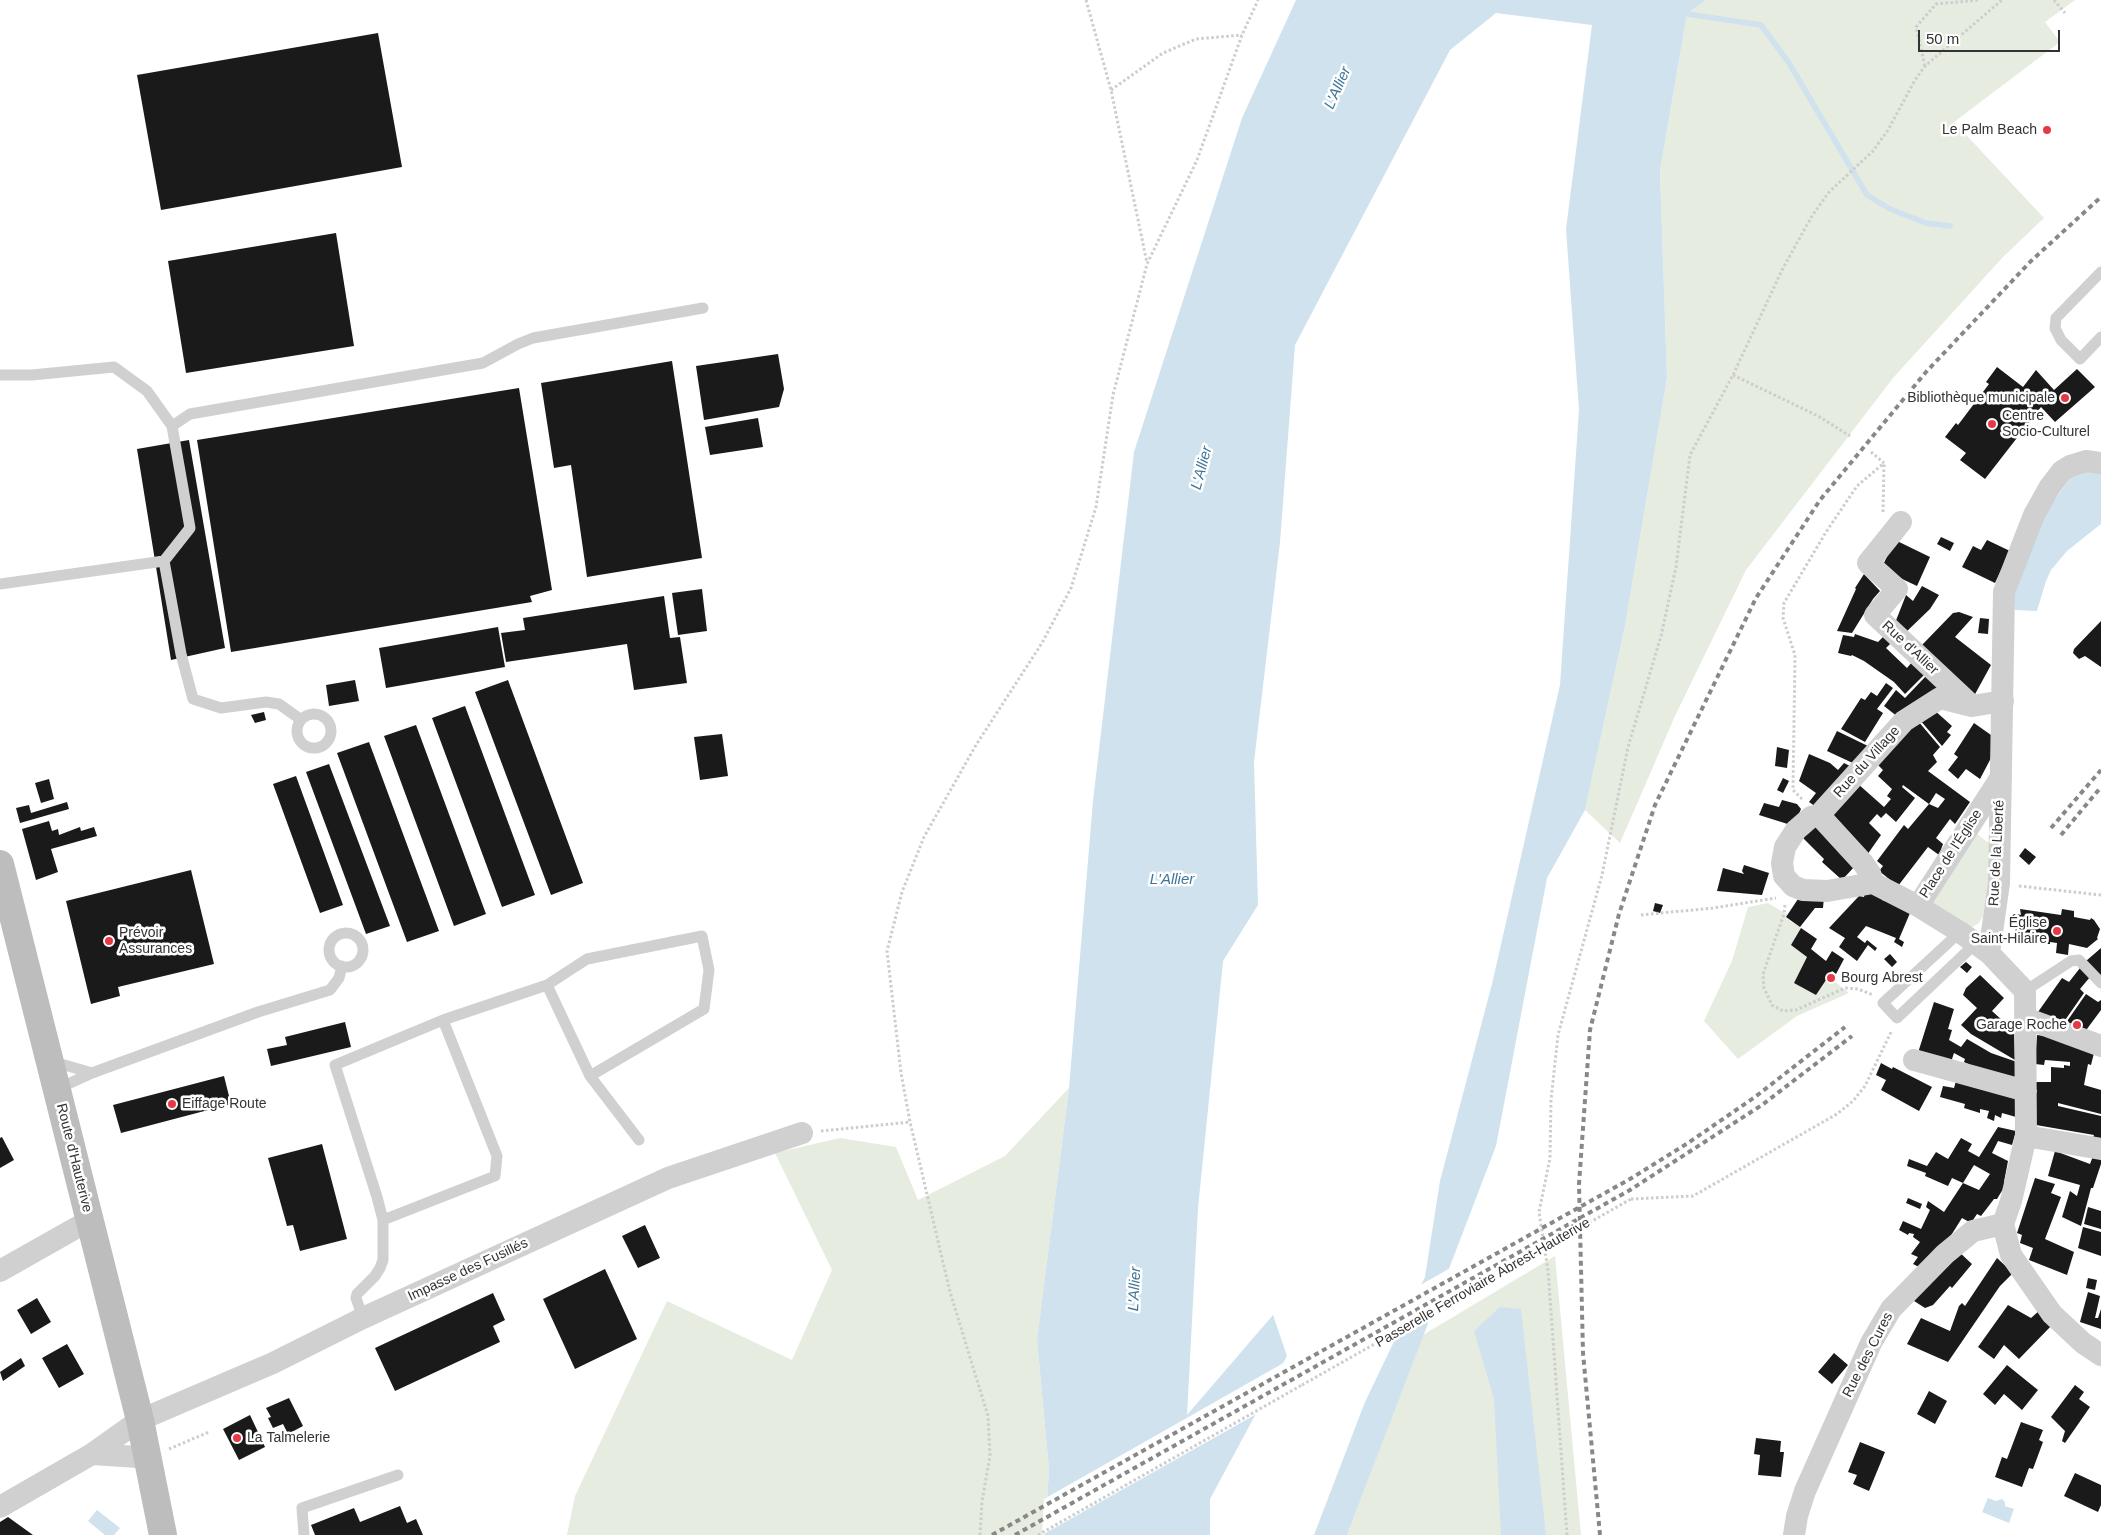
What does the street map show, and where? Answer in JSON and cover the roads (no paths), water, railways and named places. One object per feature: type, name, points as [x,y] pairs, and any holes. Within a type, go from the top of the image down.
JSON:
[{"type":"main road","name":"Route d'Hauterive","points":[[0,864],[6,905],[50,1060],[140,1420],[164,1535]]},
{"type":"street","name":"Rue de la Liberté","points":[[1975,943],[1998,883],[2004,592],[2034,515],[2049,488],[2062,471],[2086,461],[2101,463]]},
{"type":"street","name":"Rue d'Allier","points":[[1901,522],[1868,563],[1897,589],[1875,615],[1972,706]]},
{"type":"street","name":"Rue du Village","points":[[1873,883],[1827,891],[1803,890],[1789,892],[1782,863],[1785,847],[1796,830],[1811,817],[1819,815],[1904,721],[1940,698],[1972,706],[2003,701]]},
{"type":"street","name":"Place de l'Église","points":[[1918,906],[2001,777]]},
{"type":"street","points":[[1819,815],[1863,863],[1870,873],[1873,883],[1918,906],[1975,943],[2025,991],[2026,1136],[2003,1224],[2011,1254],[2046,1306],[2083,1343],[2101,1355]]},
{"type":"street","points":[[2025,1018],[2101,1046]]},
{"type":"street","points":[[1914,1060],[2026,1091]]},
{"type":"street","name":"Impasse des Fusillés","points":[[0,1506],[92,1454],[140,1420],[273,1363],[362,1318],[668,1178],[802,1133]]},
{"type":"street","points":[[2026,1136],[2101,1149]]},
{"type":"street","points":[[0,1271],[90,1220]]},
{"type":"street","name":"Rue des Cures","points":[[1794,1535],[1797,1516],[1805,1490],[1871,1343],[1891,1308],[1945,1254],[1973,1231],[2003,1224]]},
{"type":"street","points":[[92,1454],[138,1457],[148,1455]]},
{"type":"lane","points":[[2101,272],[2056,318],[2055,328],[2061,340],[2080,359],[2101,337]]},
{"type":"lane","points":[[172,426],[190,414],[482,363],[533,338],[703,308]]},
{"type":"lane","points":[[0,375],[40,375],[114,367],[147,390],[172,426],[190,528],[164,561],[0,584]]},
{"type":"lane","points":[[164,561],[181,654],[192,699],[221,708],[266,702],[279,704],[300,719]]},
{"type":"lane","points":[[362,1318],[356,1298],[357,1294],[375,1276],[383,1260],[382,1220],[377,1197],[335,1066],[443,1020],[547,985],[587,959],[702,936],[709,970],[704,1010],[590,1076]]},
{"type":"lane","points":[[1975,943],[1897,1018],[1883,1003],[1975,943]]},
{"type":"lane","points":[[2025,991],[2071,961],[2079,960],[2101,983]]},
{"type":"lane","points":[[57,1090],[92,1073],[258,1012],[330,990],[340,978],[342,966]]},
{"type":"lane","points":[[547,985],[590,1076],[639,1140]]},
{"type":"lane","points":[[382,1220],[495,1176],[497,1156],[443,1020]]},
{"type":"lane","points":[[50,1060],[92,1073]]},
{"type":"lane","points":[[304,1535],[302,1508],[398,1475]]},
{"type":"water","name":"L'Allier","points":[[1296,0],[1706,0],[1687,14],[1660,171],[1667,378],[1625,626],[1585,810],[1547,878],[1496,1146],[1347,1535],[1314,1535],[1365,1402],[1425,1277],[1440,1181],[1492,984],[1560,685],[1579,410],[1566,229],[1592,25],[1496,13],[1450,50],[1295,345],[1280,542],[1254,762],[1258,905],[1223,961],[1198,1208],[1187,1415],[1273,1315],[1287,1356],[1210,1499],[1210,1535],[1045,1535],[1049,1469],[1037,1340],[1069,1088],[1093,801],[1134,452],[1242,118]]},
{"type":"water","points":[[2101,470],[2101,524],[2067,551],[2051,570],[2037,611],[2015,610],[2013,588],[2029,534],[2076,471]]},
{"type":"water","points":[[1500,1307],[1521,1309],[1546,1535],[1501,1535],[1494,1399],[1474,1331]]},
{"type":"water","points":[[1988,1498],[1996,1501],[2002,1499],[2005,1502],[2005,1506],[2014,1509],[2009,1523],[1982,1512]]},
{"type":"water","points":[[97,1510],[120,1528],[114,1535],[105,1535],[88,1521]]},
{"type":"waterway","points":[[1687,14],[1761,25],[1789,63],[1867,195],[1890,209],[1926,223],[1950,226]]},
{"type":"railway","points":[[1600,1535],[1583,1353],[1579,1184],[1590,1030],[1619,914],[1655,805],[1756,598],[1820,500],[1926,372],[2031,261],[2101,197]]},
{"type":"railway","points":[[2051,828],[2101,770]]},
{"type":"railway","points":[[2061,835],[2101,787]]},
{"type":"railway","points":[[992,1535],[1630,1179],[1688,1143],[1755,1097],[1845,1027]]},
{"type":"railway","points":[[1015,1535],[1630,1190],[1762,1105],[1852,1036]]},
{"type":"place","name":"Le Palm Beach","points":[[2047,130]]},
{"type":"place","name":"Bibliothèque municipale","points":[[2065,398]]},
{"type":"place","name":"Centre Socio-Culturel","points":[[1992,424]]},
{"type":"place","name":"Église Saint-Hilaire","points":[[2057,931]]},
{"type":"place","name":"Prévoir Assurances","points":[[109,941]]},
{"type":"place","name":"Bourg Abrest","points":[[1831,978]]},
{"type":"place","name":"Garage Roche","points":[[2077,1025]]},
{"type":"place","name":"Eiffage Route","points":[[172,1104]]},
{"type":"place","name":"La Talmelerie","points":[[237,1438]]}]
